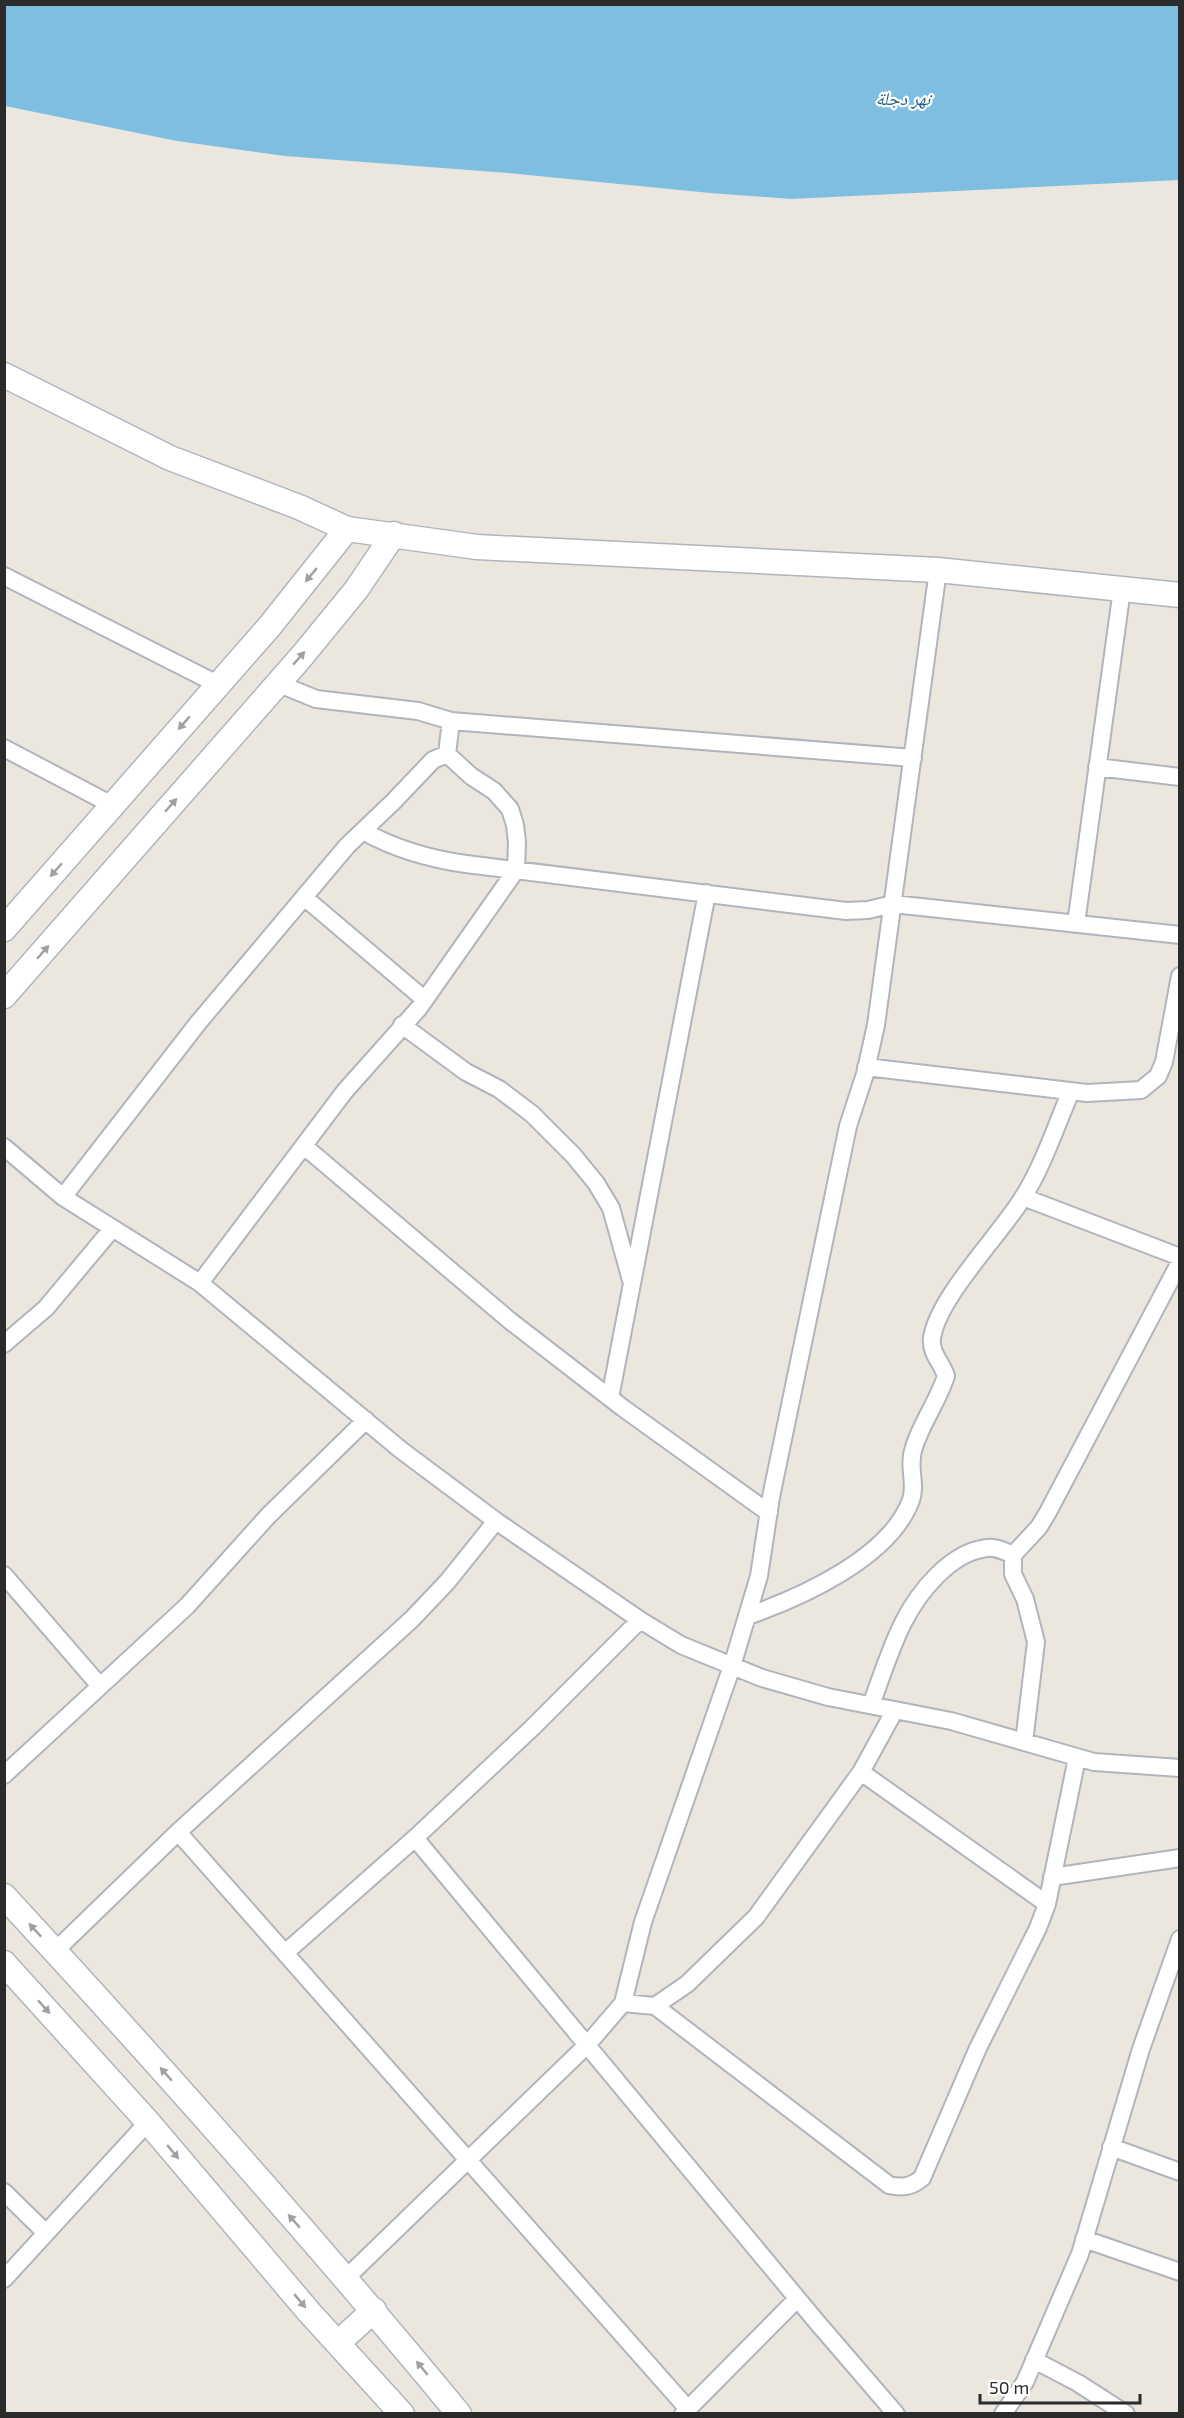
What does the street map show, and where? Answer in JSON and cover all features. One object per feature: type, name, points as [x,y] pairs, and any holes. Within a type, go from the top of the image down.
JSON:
[{"type":"street","points":[[4,375],[170,458],[299,507],[347,529],[477,547],[939,570],[1179,595]]},
{"type":"street","points":[[4,929],[269,627],[347,529]]},
{"type":"street","points":[[4,996],[356,590],[394,534]]},
{"type":"street","points":[[345,2279],[587,2045],[623,2003],[643,1922],[732,1666],[759,1576],[769,1513],[848,1126],[876,1025],[939,570]]},
{"type":"street","points":[[4,576],[217,684]]},
{"type":"street","points":[[1076,924],[1122,589]]},
{"type":"street","points":[[278,682],[316,699],[418,711],[451,721],[913,758]]},
{"type":"street","points":[[447,754],[451,721]]},
{"type":"street","points":[[4,748],[112,805]]},
{"type":"street","points":[[63,1197],[198,1023],[304,897],[363,831],[433,760],[447,754]]},
{"type":"street","points":[[200,1283],[345,1091],[424,999],[516,870],[517,842],[510,809],[494,791],[471,776],[447,754]]},
{"type":"street","points":[[1097,767],[1179,777]]},
{"type":"street","points":[[363,831],[404,850],[439,861],[846,910],[868,910],[894,904],[1179,935]]},
{"type":"street","points":[[610,1398],[707,893]]},
{"type":"street","points":[[304,897],[424,999]]},
{"type":"street","points":[[866,1067],[1071,1091],[1131,1092],[1142,1090],[1158,1076],[1164,1062],[1178,995],[1179,976]]},
{"type":"street","points":[[402,1025],[466,1072],[499,1089],[532,1114],[573,1155],[596,1183],[611,1208],[632,1282]]},
{"type":"street","points":[[748,1616],[779,1605],[832,1578],[874,1549],[904,1514],[913,1494],[910,1461],[915,1444],[938,1398],[946,1376],[932,1346],[934,1329],[950,1298],[1023,1197],[1044,1157],[1071,1091]]},
{"type":"street","points":[[304,1146],[509,1320],[610,1398],[769,1513]]},
{"type":"street","points":[[4,1148],[63,1197],[200,1283],[401,1450],[496,1521],[640,1620],[681,1645],[762,1678],[828,1697],[951,1722],[1094,1762],[1179,1768]]},
{"type":"street","points":[[1023,1197],[1179,1259],[1048,1512],[1034,1533],[1013,1555],[1013,1574],[1025,1599],[1036,1642],[1024,1742]]},
{"type":"street","points":[[4,1344],[46,1308],[112,1229]]},
{"type":"street","points":[[4,1775],[187,1606],[268,1516],[366,1419]]},
{"type":"street","points":[[55,1951],[178,1832],[411,1619],[448,1581],[496,1521]]},
{"type":"street","points":[[871,1705],[904,1622],[922,1594],[936,1578],[949,1566],[978,1550],[999,1548],[1013,1555]]},
{"type":"street","points":[[4,1575],[100,1686]]},
{"type":"street","points":[[285,1953],[415,1838],[532,1728],[640,1620]]},
{"type":"street","points":[[655,2006],[687,1984],[756,1917],[861,1772],[895,1710]]},
{"type":"street","points":[[623,2003],[655,2006],[889,2185],[900,2187],[916,2183],[925,2174],[968,2069],[1038,1928],[1047,1904],[1077,1758]]},
{"type":"street","points":[[861,1772],[1047,1904]]},
{"type":"street","points":[[178,1832],[686,2411],[797,2299]]},
{"type":"street","points":[[415,1838],[797,2299],[896,2414]]},
{"type":"street","points":[[1052,1876],[1179,1858]]},
{"type":"street","points":[[4,1896],[374,2310],[459,2414]]},
{"type":"street","points":[[1003,2414],[1025,2382],[1076,2265],[1141,2049],[1174,1974],[1179,1939]]},
{"type":"street","points":[[4,1963],[148,2122],[394,2411]]},
{"type":"street","points":[[4,2279],[148,2122]]},
{"type":"street","points":[[1111,2147],[1179,2172]]},
{"type":"street","points":[[4,2192],[46,2233]]},
{"type":"street","points":[[1084,2239],[1179,2272]]},
{"type":"street","points":[[338,2343],[374,2310]]},
{"type":"street","points":[[1034,2360],[1078,2383],[1126,2414]]},
{"type":"water","name":"نهر دجلة","points":[[5,4],[1179,5],[1179,180],[791,199],[508,173],[285,156],[177,141],[5,106]]}]
